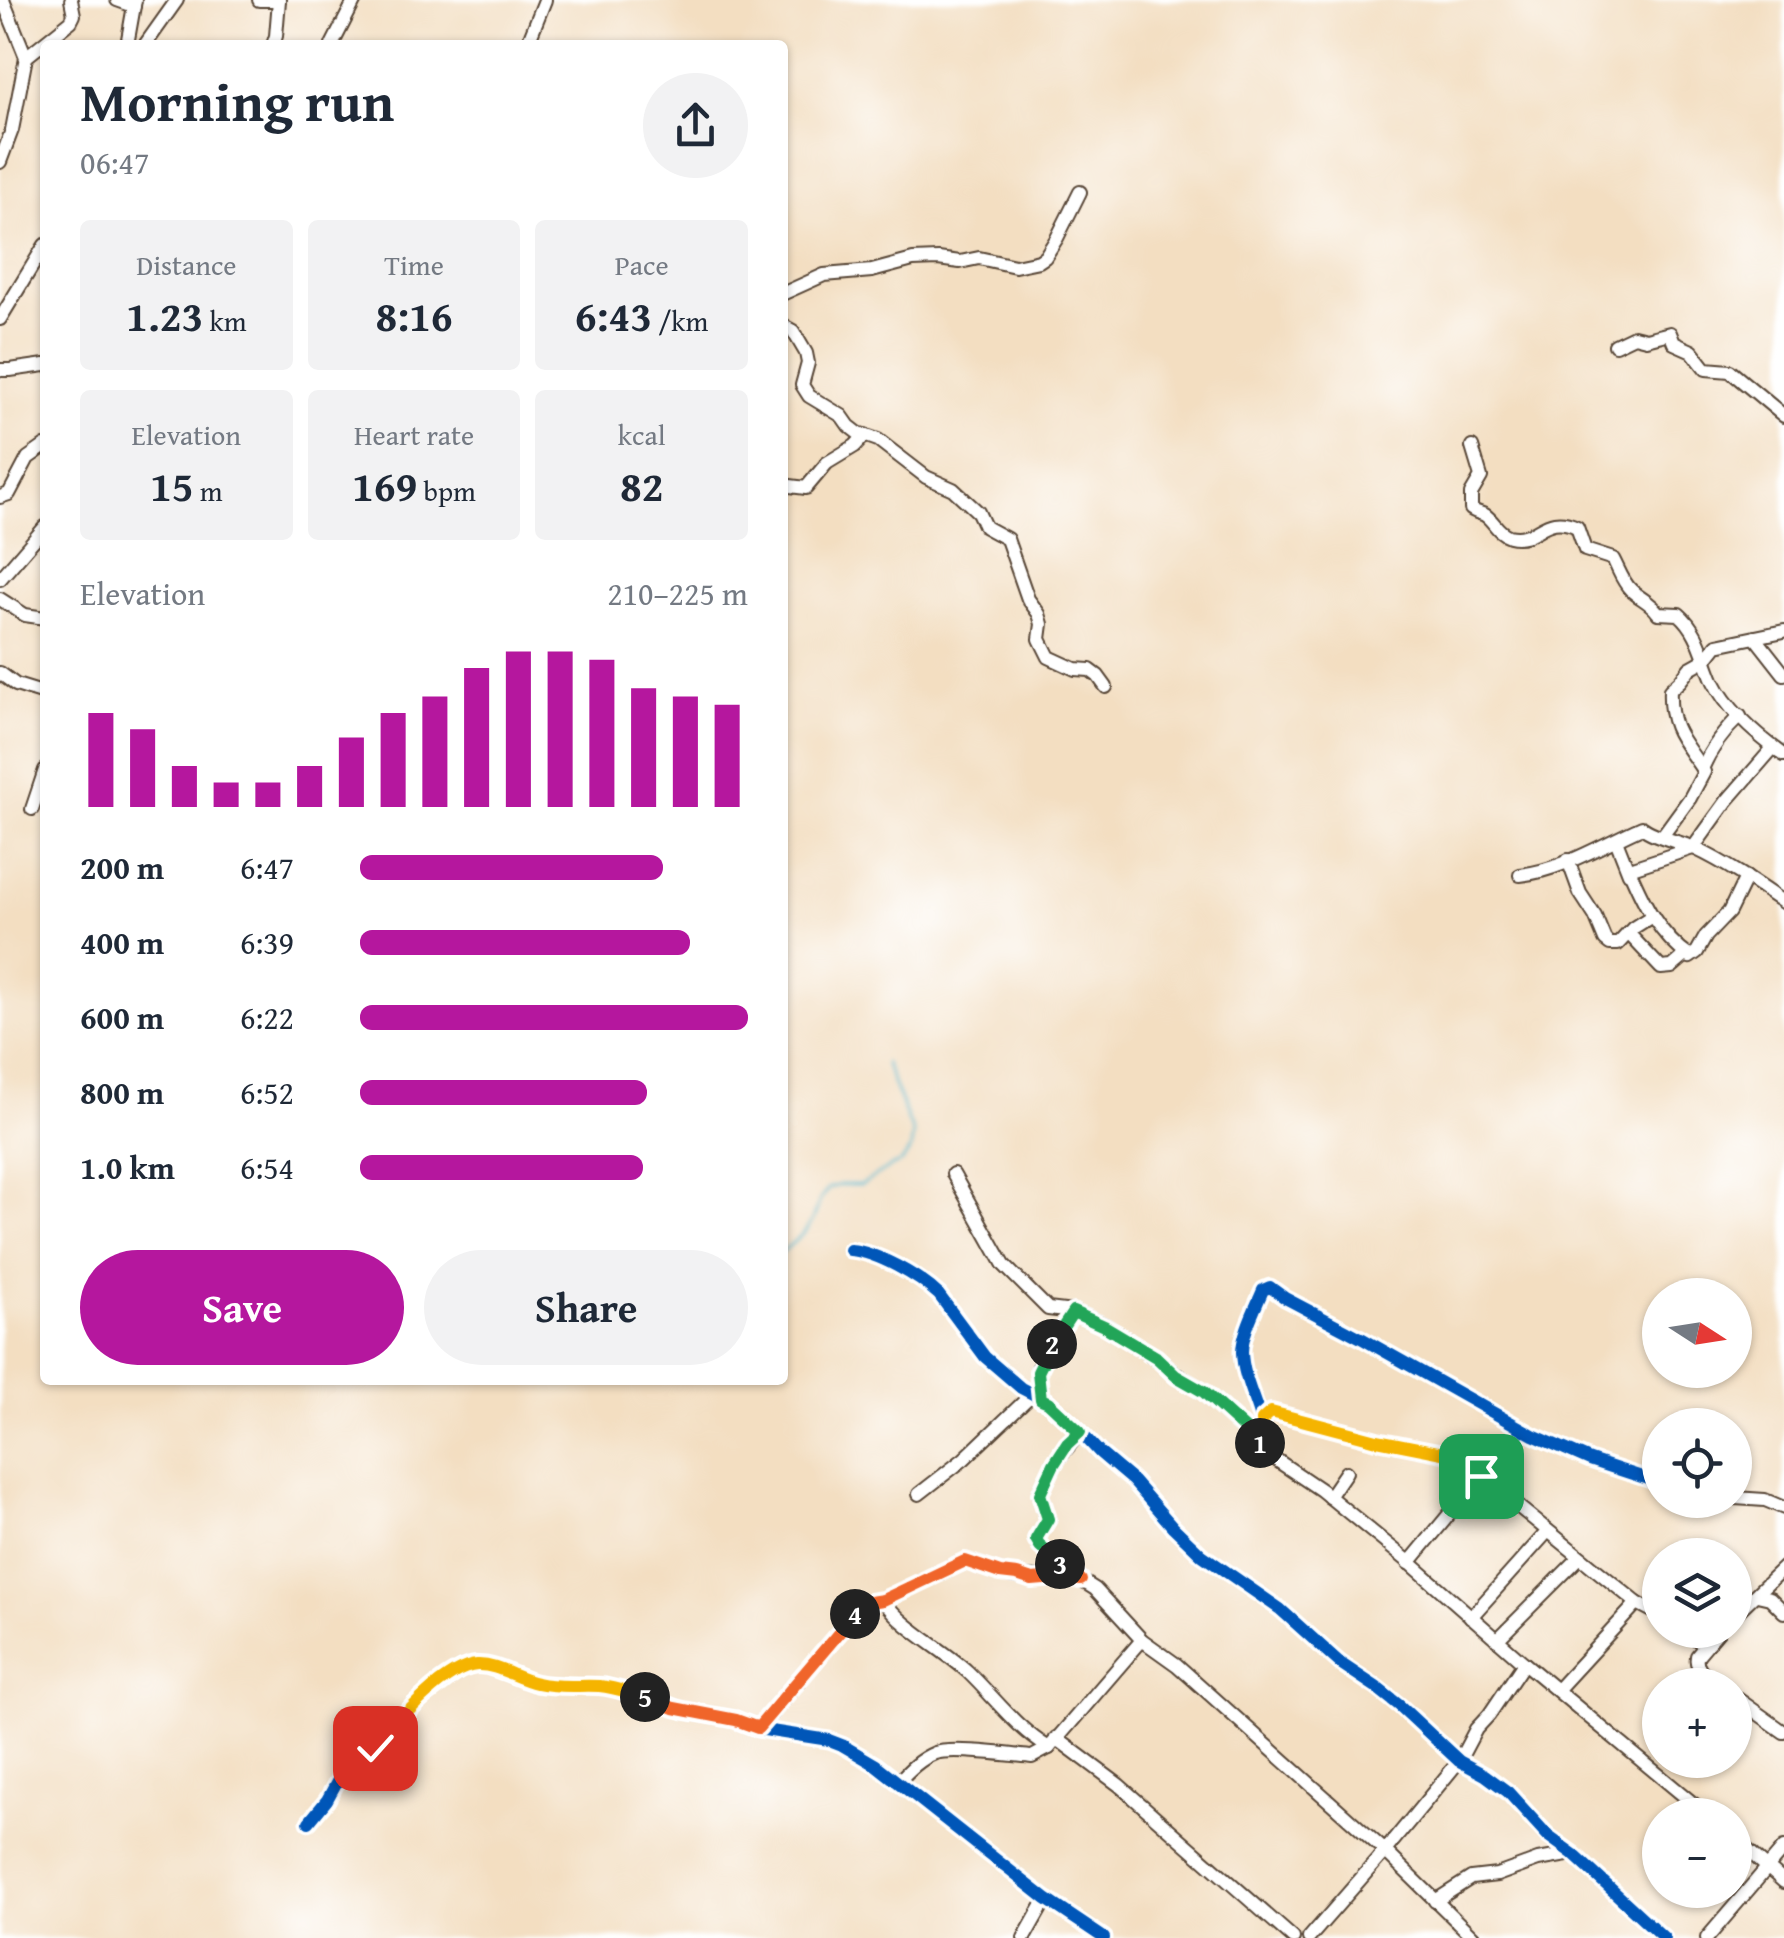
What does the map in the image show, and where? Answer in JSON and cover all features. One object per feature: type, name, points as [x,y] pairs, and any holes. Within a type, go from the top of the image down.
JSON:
[{"type":"street","points":[[0,162],[12,130],[26,57],[3,0]]},
{"type":"street","points":[[47,40],[71,21],[71,0]]},
{"type":"street","points":[[117,0],[135,3],[129,40]]},
{"type":"street","points":[[149,40],[177,0]]},
{"type":"street","points":[[260,0],[279,0],[275,40]]},
{"type":"street","points":[[334,40],[355,0]]},
{"type":"street","points":[[529,40],[545,0]]},
{"type":"street","points":[[26,57],[40,46]]},
{"type":"street","points":[[788,291],[824,275],[872,271],[912,260],[960,262],[979,258],[1015,266],[1039,261],[1057,238],[1080,192]]},
{"type":"street","points":[[0,320],[40,252]]},
{"type":"street","points":[[788,328],[806,353],[808,363],[802,382],[805,392],[926,477],[953,489],[978,512],[984,527],[1007,539],[1028,599],[1040,614],[1040,640],[1049,657],[1074,669],[1090,670],[1106,687]]},
{"type":"street","points":[[1615,345],[1634,336],[1646,339],[1670,333],[1674,342],[1689,348],[1706,369],[1730,372],[1784,416]]},
{"type":"street","points":[[0,370],[40,365]]},
{"type":"street","points":[[788,486],[806,488],[827,463],[865,436]]},
{"type":"street","points":[[1472,447],[1481,477],[1471,494],[1470,509],[1488,517],[1505,535],[1514,537],[1531,534],[1553,522],[1574,525],[1585,550],[1613,559],[1634,593],[1650,602],[1658,613],[1681,615],[1696,634],[1725,700],[1779,751],[1727,800],[1693,848],[1629,869]]},
{"type":"street","points":[[0,497],[9,494],[25,464],[40,453]]},
{"type":"street","points":[[0,578],[40,532]]},
{"type":"street","points":[[0,599],[25,616],[40,618]]},
{"type":"street","points":[[1663,836],[1704,772],[1683,745],[1669,712],[1670,690],[1717,645],[1784,632]]},
{"type":"street","points":[[1755,637],[1784,674]]},
{"type":"street","points":[[0,673],[16,685],[40,692]]},
{"type":"street","points":[[1702,769],[1729,726],[1740,716]]},
{"type":"street","points":[[32,809],[40,785]]},
{"type":"street","points":[[1520,874],[1568,860],[1640,827],[1693,848],[1784,903]]},
{"type":"street","points":[[1616,840],[1629,873],[1629,869]]},
{"type":"street","points":[[1568,860],[1604,940],[1618,944],[1652,916]]},
{"type":"street","points":[[1629,869],[1667,939],[1693,957],[1724,918],[1746,877]]},
{"type":"street","points":[[1628,933],[1661,968],[1669,969],[1686,954]]},
{"type":"street","points":[[954,1174],[1004,1265],[1048,1310],[1073,1312],[1104,1326],[1204,1392],[1284,1466],[1410,1563],[1686,1798]]},
{"type":"street","points":[[850,1250],[899,1268],[930,1286],[985,1356],[1036,1397],[1048,1402],[1133,1481],[1194,1548],[1280,1609],[1348,1670],[1400,1706],[1459,1761],[1508,1792],[1548,1836],[1664,1938]]},
{"type":"street","points":[[1264,1447],[1262,1420],[1244,1369],[1242,1350],[1263,1290],[1270,1287],[1532,1435],[1642,1477]]},
{"type":"street","points":[[918,1494],[1036,1397],[1040,1364],[1073,1312]]},
{"type":"street","points":[[1262,1420],[1271,1412],[1456,1456],[1642,1605]]},
{"type":"street","points":[[1080,1432],[1054,1464],[1040,1494],[1048,1519],[1036,1539],[1040,1546],[1094,1589],[1142,1640],[1177,1666],[1385,1851],[1474,1938]]},
{"type":"street","points":[[1329,1497],[1346,1472]]},
{"type":"street","points":[[1410,1563],[1481,1476]]},
{"type":"street","points":[[1752,1499],[1784,1508]]},
{"type":"street","points":[[1472,1618],[1548,1532]]},
{"type":"street","points":[[1497,1640],[1579,1558]]},
{"type":"street","points":[[758,1728],[859,1609],[870,1602],[883,1600],[965,1561],[1032,1580],[1081,1580]]},
{"type":"street","points":[[1752,1599],[1784,1567]]},
{"type":"street","points":[[1757,1594],[1770,1598],[1784,1612]]},
{"type":"street","points":[[883,1600],[896,1616],[966,1670],[1028,1735],[1053,1743],[1119,1785],[1293,1938]]},
{"type":"street","points":[[1558,1689],[1637,1603]]},
{"type":"street","points":[[898,1782],[913,1766],[936,1752],[1032,1757],[1053,1743],[1142,1640]]},
{"type":"street","points":[[1309,1938],[1459,1761],[1476,1729],[1524,1663]]},
{"type":"street","points":[[309,1822],[339,1778],[375,1748],[414,1705],[462,1669],[476,1665],[538,1684],[604,1686],[674,1708],[829,1740],[876,1765],[1046,1898],[1104,1938]]},
{"type":"street","points":[[1752,1709],[1784,1732]]},
{"type":"street","points":[[1707,1938],[1784,1848]]},
{"type":"street","points":[[1752,1853],[1784,1882]]},
{"type":"street","points":[[1436,1901],[1471,1878],[1497,1875],[1538,1860],[1573,1854]]},
{"type":"street","points":[[1024,1938],[1046,1898]]},
{"type":"waterway","points":[[788,1247],[804,1233],[829,1188],[861,1185],[902,1162],[911,1148],[913,1133],[885,1063]]},
{"type":"cycle path","points":[[850,1250],[885,1260],[931,1288],[985,1357],[1021,1388],[1048,1402],[1071,1422],[1202,1555],[1280,1609],[1340,1663],[1400,1706],[1459,1761],[1508,1792],[1548,1836],[1664,1938]]},
{"type":"cycle path","points":[[1265,1447],[1242,1352],[1253,1312],[1263,1290],[1270,1287],[1533,1435],[1642,1477]]},
{"type":"cycle path","points":[[309,1822],[339,1778],[375,1748],[414,1705],[461,1669],[487,1666],[537,1684],[604,1686],[684,1711],[736,1719],[758,1729],[842,1745],[876,1765],[1046,1899],[1104,1938]]},
{"type":"route","points":[[375,1748],[414,1705],[462,1669],[476,1665],[538,1684],[604,1686],[758,1728],[859,1609],[870,1602],[883,1600],[965,1561],[1032,1580],[1081,1580],[1036,1539],[1048,1519],[1040,1494],[1054,1464],[1080,1432],[1041,1399],[1038,1372],[1073,1312],[1156,1357],[1176,1376],[1204,1392],[1264,1447],[1262,1420],[1271,1412],[1456,1456],[1481,1476]]}]
